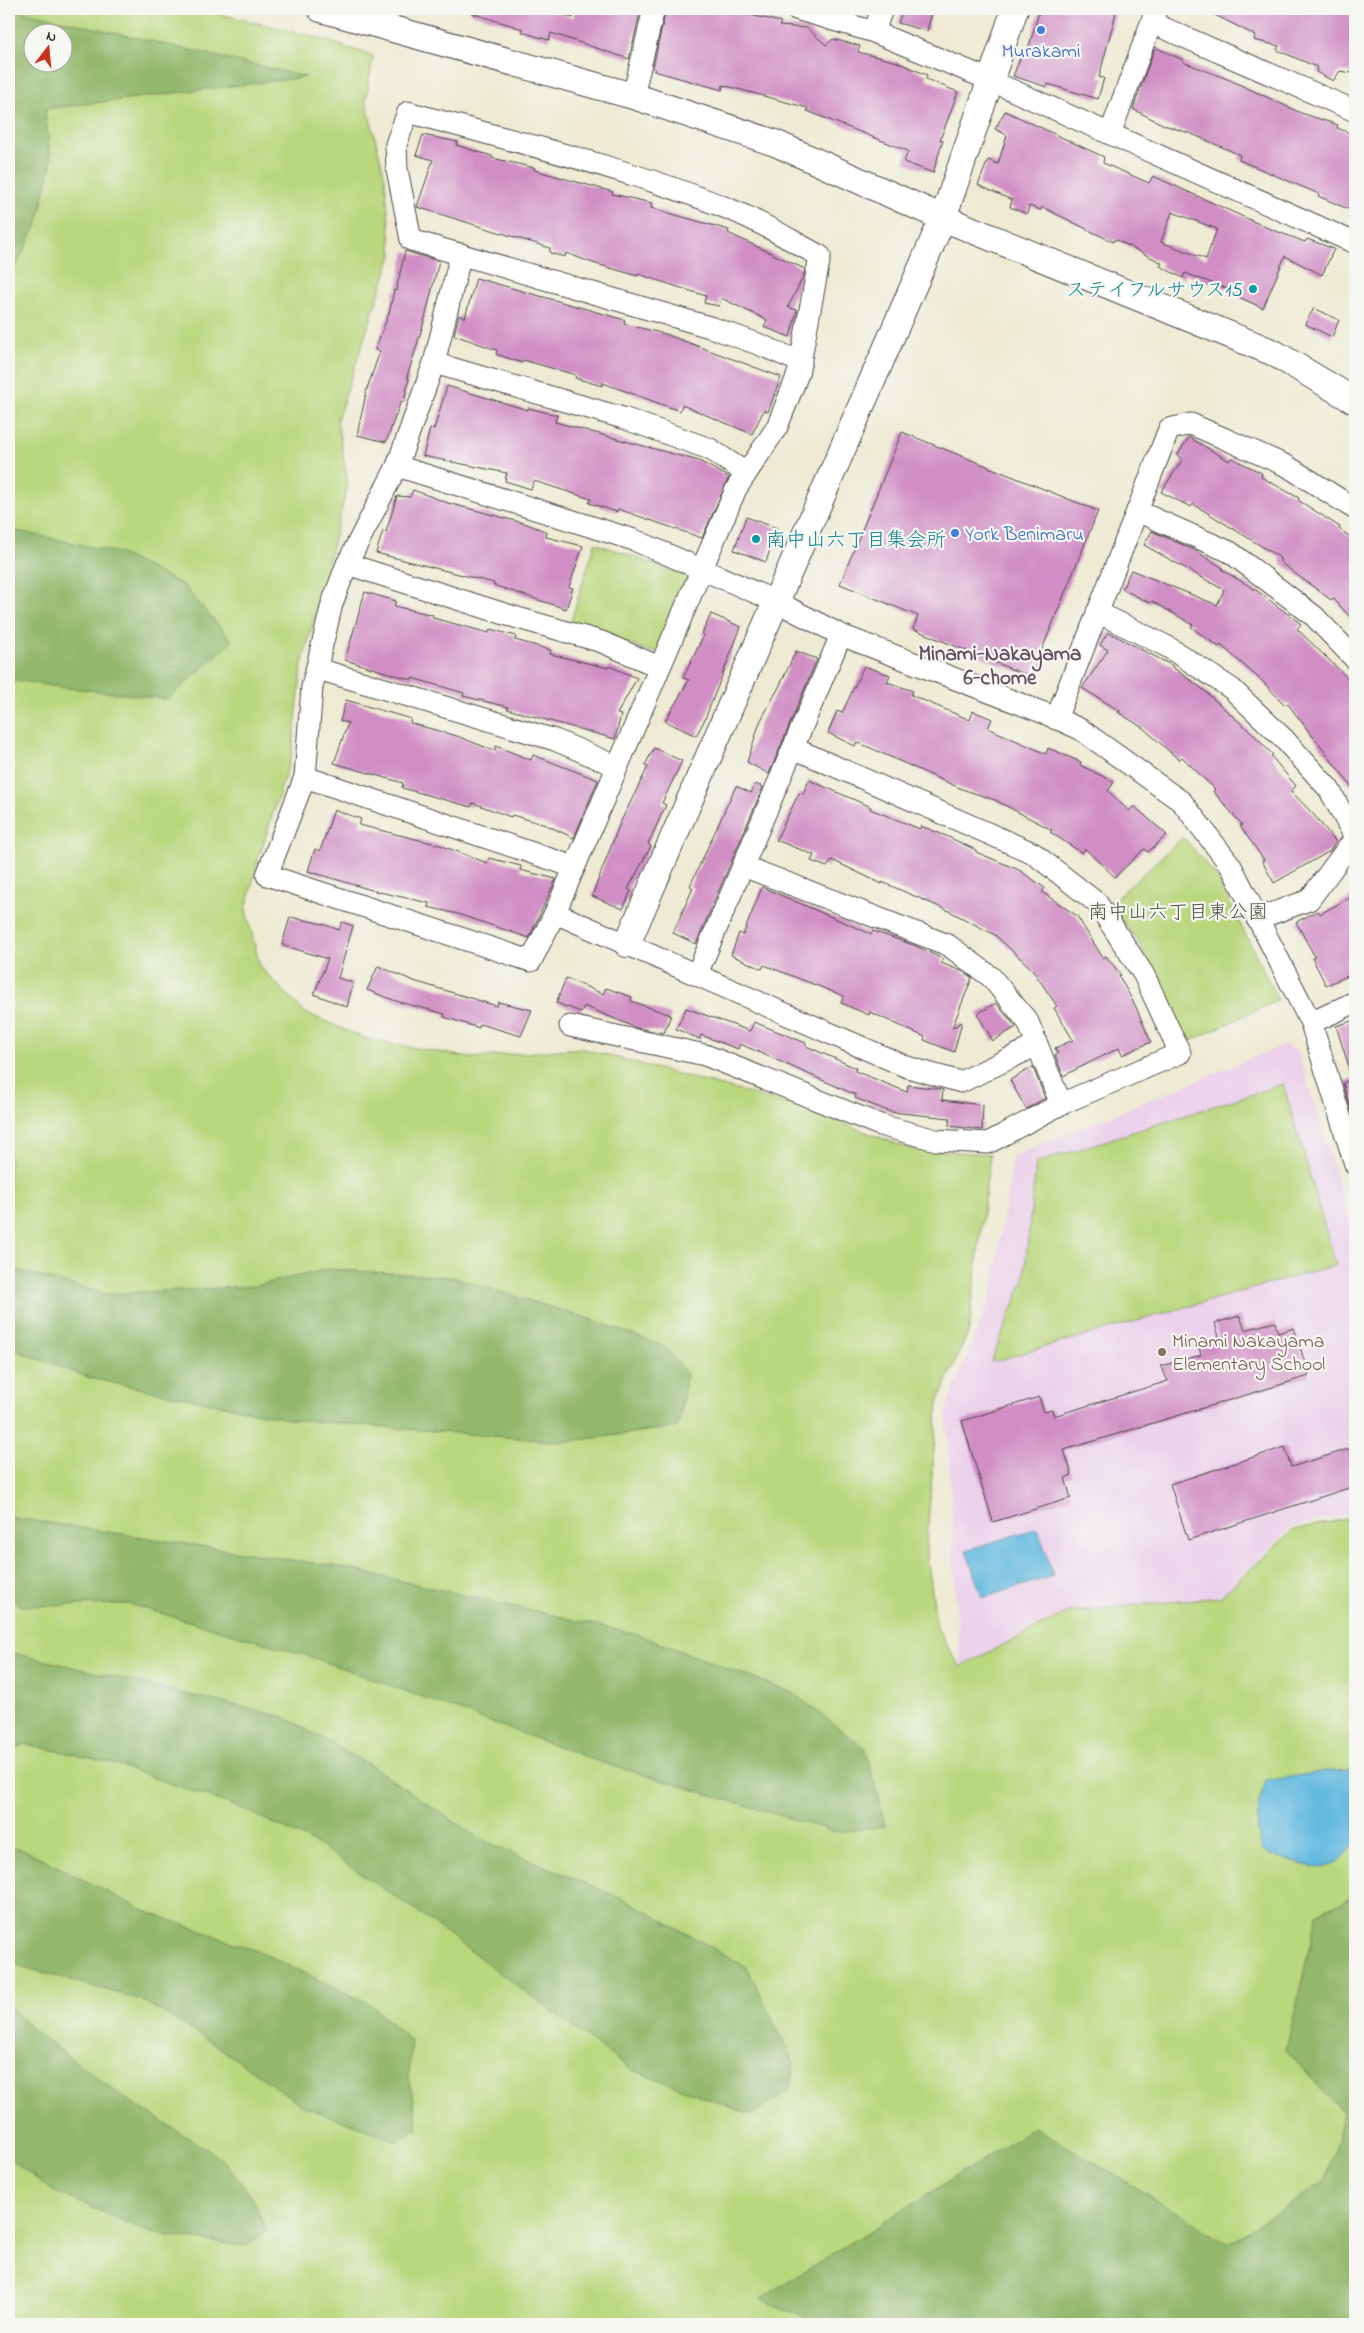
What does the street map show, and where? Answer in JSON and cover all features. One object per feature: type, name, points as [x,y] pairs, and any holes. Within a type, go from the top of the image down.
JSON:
[{"type":"street","points":[[321,9],[632,96],[775,144],[943,218],[1274,353],[1355,401]]},
{"type":"street","points":[[632,96],[654,9]]},
{"type":"street","points":[[796,9],[874,32],[990,80],[1355,243]]},
{"type":"street","points":[[874,32],[882,9]]},
{"type":"street","points":[[627,944],[943,218],[1015,9]]},
{"type":"street","points":[[1110,134],[1154,16],[1355,111]]},
{"type":"street","points":[[461,254],[434,362],[397,466],[347,564],[332,604],[318,669],[312,687],[305,777],[267,875],[530,961],[555,913],[736,488],[777,427],[801,362],[820,256],[731,210],[687,192],[597,164],[408,112],[396,144],[397,169],[410,240],[461,254],[714,328],[801,362]]},
{"type":"street","points":[[434,362],[623,418],[710,449],[746,473]]},
{"type":"street","points":[[1056,719],[1169,429],[1191,424],[1287,466],[1355,509]]},
{"type":"street","points":[[397,466],[634,540],[775,601],[842,635],[1080,729],[1182,802],[1231,866],[1311,1023],[1353,1152]]},
{"type":"street","points":[[1137,511],[1230,552],[1314,616],[1355,658]]},
{"type":"street","points":[[347,564],[511,616],[602,642],[659,667]]},
{"type":"street","points":[[1097,612],[1168,647],[1232,689],[1284,739],[1328,789],[1355,837],[1308,900],[1257,919]]},
{"type":"street","points":[[697,974],[842,635]]},
{"type":"street","points":[[318,669],[554,740],[616,766]]},
{"type":"street","points":[[570,1026],[705,1055],[880,1126],[936,1140],[988,1143],[1061,1104],[1180,1053],[1144,975],[1097,903],[1033,853],[793,748]]},
{"type":"street","points":[[305,777],[574,867]]},
{"type":"street","points":[[743,866],[948,945],[991,977],[1028,1022],[1061,1104]]},
{"type":"street","points":[[555,913],[907,1066],[961,1082],[1037,1045]]},
{"type":"street","points":[[1311,1023],[1355,1002]]},
{"type":"shaded area","name":"Minami Nakayama Elementary School","points":[[1284,1045],[1298,1052],[1355,1238],[1355,1512],[1292,1527],[1220,1597],[1068,1612],[960,1668],[946,1410],[992,1293],[1013,1156]]},
{"type":"green space","points":[[9,9],[198,9],[316,37],[373,56],[366,101],[385,178],[392,255],[337,420],[348,484],[302,665],[292,754],[258,860],[246,910],[260,967],[304,1012],[366,1039],[471,1058],[580,1048],[800,1107],[910,1149],[990,1154],[969,1330],[938,1402],[926,1548],[937,1628],[960,1667],[1068,1612],[1220,1597],[1293,1530],[1355,1517],[1355,2324],[9,2324]]},
{"type":"green space","points":[[9,9],[69,22],[22,22],[22,72],[72,72],[72,23],[306,77],[45,109],[51,164],[37,225],[9,279]]},
{"type":"green space","points":[[9,529],[119,553],[183,585],[232,641],[168,699],[51,686],[9,679]]},
{"type":"green space","points":[[595,543],[686,575],[691,583],[655,653],[570,624]]},
{"type":"green space","name":"南中山六丁目東公園","points":[[1183,837],[1217,877],[1278,1000],[1186,1043],[1139,943],[1110,904]]},
{"type":"green space","points":[[1283,1084],[1336,1265],[991,1362],[1024,1279],[1036,1163]]},
{"type":"green space","points":[[9,1268],[106,1294],[255,1286],[328,1269],[452,1277],[596,1321],[665,1347],[687,1374],[678,1427],[564,1442],[288,1419],[90,1378],[9,1348]]},
{"type":"green space","points":[[9,1517],[340,1567],[636,1634],[793,1693],[866,1749],[885,1826],[836,1832],[603,1763],[306,1655],[129,1604],[22,1606],[9,1599]]},
{"type":"green space","points":[[9,1652],[284,1717],[368,1764],[480,1839],[632,1903],[747,1967],[794,2064],[789,2091],[751,2115],[628,2068],[421,1914],[317,1844],[243,1809],[109,1762],[25,1744],[9,1751]]},
{"type":"green space","points":[[9,1846],[29,1852],[145,1911],[260,1952],[370,2004],[411,2041],[409,2078],[418,2127],[399,2142],[303,2106],[204,2037],[142,2000],[9,1963]]},
{"type":"green space","points":[[1355,1895],[1355,2324],[820,2324],[761,2299],[1035,2127],[1229,2244],[1326,2181],[1343,2113],[1286,2050],[1317,1914]]},
{"type":"green space","points":[[9,2006],[37,2033],[126,2099],[219,2157],[251,2195],[267,2231],[246,2246],[154,2234],[53,2191],[9,2158]]},
{"type":"water","points":[[1038,1528],[1053,1576],[982,1598],[966,1550]]},
{"type":"water","points":[[1355,1770],[1355,1846],[1340,1860],[1335,1864],[1327,1866],[1308,1866],[1262,1850],[1258,1832],[1258,1815],[1266,1781],[1326,1771]]},
{"type":"building","points":[[472,9],[546,9],[573,18],[575,9],[641,9],[629,59],[551,33],[549,40],[522,32],[523,29],[471,13]]},
{"type":"building","points":[[666,9],[725,9],[781,22],[779,26],[807,28],[826,45],[833,39],[860,46],[858,52],[897,62],[927,75],[926,79],[958,92],[940,140],[943,140],[933,173],[904,162],[908,151],[807,111],[808,108],[723,85],[722,90],[654,71],[655,68],[653,67]]},
{"type":"building","points":[[903,9],[933,9],[927,31],[898,23]]},
{"type":"building","points":[[1040,9],[1117,9],[1099,77],[1104,78],[1098,99],[1048,84],[1047,87],[1013,76],[1022,54],[1026,56]]},
{"type":"building","points":[[1203,9],[1355,9],[1355,63],[1351,73],[1340,71],[1333,81],[1316,72],[1317,67],[1277,50],[1279,46],[1254,40],[1255,35]]},
{"type":"building","points":[[1155,47],[1183,60],[1183,62],[1230,80],[1301,113],[1338,125],[1337,128],[1355,135],[1355,190],[1348,209],[1318,196],[1319,194],[1239,160],[1240,155],[1192,134],[1164,125],[1133,109]]},
{"type":"building","points":[[1005,111],[1104,157],[1103,163],[1149,183],[1153,176],[1268,228],[1305,242],[1307,239],[1334,249],[1322,275],[1285,256],[1263,308],[1232,294],[1233,291],[1185,273],[1183,278],[1160,266],[1162,263],[1115,239],[1113,242],[1042,207],[1041,210],[1029,206],[1027,214],[1010,207],[1012,200],[978,185],[988,160],[998,164],[1007,135],[995,129]],"holes":[[[1172,212],[1217,229],[1206,259],[1161,242]]]},
{"type":"building","points":[[423,135],[458,142],[456,145],[492,156],[492,158],[535,168],[534,170],[613,192],[612,194],[652,203],[651,208],[729,230],[728,233],[805,269],[788,307],[797,310],[790,337],[764,327],[767,320],[721,298],[719,306],[704,303],[706,296],[638,274],[638,276],[593,263],[566,253],[565,257],[550,253],[550,248],[417,207],[433,160],[416,155]]},
{"type":"building","points":[[405,251],[439,261],[424,322],[407,377],[409,378],[404,402],[401,401],[386,442],[357,435],[367,389],[380,351],[375,350],[390,310],[394,290],[396,291]]},
{"type":"building","points":[[476,278],[625,320],[624,324],[665,334],[781,377],[768,412],[764,410],[752,434],[682,405],[680,411],[603,383],[602,386],[575,378],[576,375],[523,360],[522,363],[496,354],[497,350],[454,335],[459,315],[465,318]]},
{"type":"building","points":[[1314,308],[1339,320],[1332,337],[1305,324]]},
{"type":"building","points":[[447,386],[528,410],[528,408],[557,415],[555,422],[699,461],[729,477],[702,538],[618,509],[617,512],[589,503],[591,499],[534,481],[531,489],[505,481],[507,473],[423,456],[430,429],[434,429]]},
{"type":"building","points":[[902,432],[1098,511],[1031,677],[913,629],[918,616],[840,584]]},
{"type":"building","points":[[1189,437],[1229,461],[1231,458],[1262,473],[1261,477],[1299,498],[1298,500],[1340,527],[1339,529],[1355,540],[1355,623],[1333,598],[1331,600],[1281,563],[1279,557],[1193,504],[1191,507],[1161,492],[1183,459],[1177,456]]},
{"type":"building","points":[[413,490],[448,503],[527,524],[547,532],[546,537],[583,546],[569,587],[573,588],[566,609],[493,585],[494,583],[376,553],[383,531],[386,532],[397,496],[410,497]]},
{"type":"building","name":"南中山六丁目集会所","points":[[746,517],[777,528],[766,562],[734,550]]},
{"type":"building","points":[[1152,531],[1194,550],[1223,568],[1222,570],[1256,590],[1301,624],[1297,629],[1355,685],[1355,791],[1287,703],[1285,705],[1263,682],[1221,645],[1219,647],[1191,627],[1193,625],[1152,601],[1150,603],[1122,589],[1131,570],[1217,605],[1224,590],[1144,545]]},
{"type":"building","points":[[365,592],[396,601],[394,606],[433,615],[433,618],[489,633],[490,629],[516,636],[515,640],[551,650],[550,654],[608,668],[609,666],[637,678],[617,714],[621,715],[615,739],[507,709],[508,707],[463,696],[464,693],[345,660]]},
{"type":"building","points":[[711,614],[741,627],[705,719],[696,736],[665,721],[689,680],[683,678],[704,635],[702,634]]},
{"type":"building","points":[[1108,632],[1173,666],[1252,733],[1273,755],[1271,756],[1296,786],[1291,791],[1336,842],[1330,851],[1274,883],[1262,861],[1264,860],[1240,826],[1242,825],[1213,791],[1215,789],[1182,757],[1179,760],[1143,728],[1118,712],[1120,711],[1082,688],[1108,650],[1100,645]]},
{"type":"building","points":[[796,651],[817,659],[769,774],[747,762],[760,722]]},
{"type":"building","points":[[864,666],[890,675],[887,682],[913,691],[911,695],[970,720],[973,711],[992,719],[988,728],[1046,754],[1048,748],[1081,762],[1080,765],[1114,782],[1108,791],[1129,811],[1134,806],[1167,835],[1148,852],[1144,849],[1115,877],[1085,849],[1082,853],[1050,832],[1052,830],[995,800],[962,789],[857,742],[855,746],[828,733],[837,711],[842,713]]},
{"type":"building","points":[[346,700],[411,719],[410,723],[457,736],[495,751],[496,746],[531,760],[533,755],[598,780],[574,838],[546,825],[512,815],[511,817],[473,803],[471,807],[402,788],[403,783],[334,763],[348,723],[340,721]]},
{"type":"building","points":[[654,748],[682,761],[662,803],[666,805],[648,844],[651,846],[628,889],[631,891],[623,909],[592,896],[620,823],[648,767],[645,765]]},
{"type":"building","points":[[809,780],[871,807],[870,809],[920,829],[921,826],[944,835],[976,850],[976,852],[1019,870],[1045,888],[1042,892],[1077,916],[1103,958],[1106,956],[1121,975],[1119,976],[1135,1005],[1151,1042],[1122,1055],[1119,1048],[1063,1076],[1055,1055],[1058,1053],[1055,1048],[1073,1040],[1054,1008],[1057,1006],[1032,969],[995,935],[949,911],[882,882],[882,884],[832,860],[827,867],[811,861],[814,855],[776,840],[799,793],[803,794]]},
{"type":"building","points":[[755,784],[763,787],[696,944],[673,933],[693,888],[690,886],[736,786],[751,793]]},
{"type":"building","points":[[334,810],[361,819],[359,825],[440,845],[487,863],[489,858],[521,866],[520,870],[556,879],[529,938],[458,914],[428,907],[429,903],[375,891],[308,871],[315,849],[320,851]]},
{"type":"building","points":[[762,887],[871,934],[873,931],[916,946],[943,959],[941,963],[964,972],[972,978],[952,1028],[962,1022],[954,1052],[924,1040],[925,1037],[870,1012],[869,1015],[841,1003],[844,996],[764,965],[762,969],[731,955],[739,933],[743,935]]},
{"type":"building","points":[[1355,895],[1355,973],[1326,985],[1312,958],[1315,957],[1296,922],[1318,911],[1320,914]]},
{"type":"building","points":[[290,917],[323,924],[339,930],[342,922],[353,926],[338,978],[353,983],[347,1007],[314,994],[328,959],[282,945]]},
{"type":"building","points":[[378,966],[414,981],[497,1006],[498,1002],[532,1010],[521,1036],[480,1024],[479,1028],[444,1017],[445,1014],[396,1001],[367,990]]},
{"type":"building","points":[[566,978],[603,994],[606,988],[632,997],[631,1001],[671,1015],[664,1033],[637,1028],[584,1006],[581,1012],[556,1003]]},
{"type":"building","points":[[996,1003],[1016,1027],[993,1041],[977,1014]]},
{"type":"building","points":[[686,1008],[750,1031],[754,1022],[806,1043],[806,1046],[856,1068],[855,1071],[907,1092],[908,1085],[939,1089],[943,1090],[942,1100],[983,1105],[982,1130],[949,1126],[950,1118],[891,1112],[855,1098],[856,1095],[740,1044],[738,1049],[701,1035],[700,1039],[676,1029]]},
{"type":"building","points":[[1352,1021],[1355,1030],[1355,1075],[1352,1076],[1336,1026]]},
{"type":"building","points":[[1033,1067],[1045,1098],[1026,1109],[1010,1080]]},
{"type":"building","points":[[1355,1077],[1355,1123],[1343,1083]]},
{"type":"building","points":[[1240,1316],[1245,1330],[1275,1322],[1278,1333],[1294,1328],[1309,1376],[1064,1450],[1072,1475],[1065,1478],[1071,1498],[993,1522],[962,1421],[1039,1397],[1044,1412],[1052,1410],[1054,1416],[1168,1381],[1161,1366],[1201,1355],[1198,1344],[1219,1337],[1215,1323]]},
{"type":"building","points":[[1285,1447],[1291,1467],[1355,1447],[1355,1486],[1188,1540],[1170,1484]]},
{"type":"place","name":"Murakami","points":[[1041,30]]},
{"type":"place","name":"ステイフルサウス15","points":[[1253,289]]},
{"type":"place","name":"York Benimaru","points":[[955,533]]},
{"type":"place","name":"南中山六丁目集会所","points":[[756,539]]},
{"type":"place","name":"Minami Nakayama Elementary School","points":[[1162,1352]]},
{"type":"district","name":"Minami-Nakayama 6-chome","points":[[1000,665]]}]
